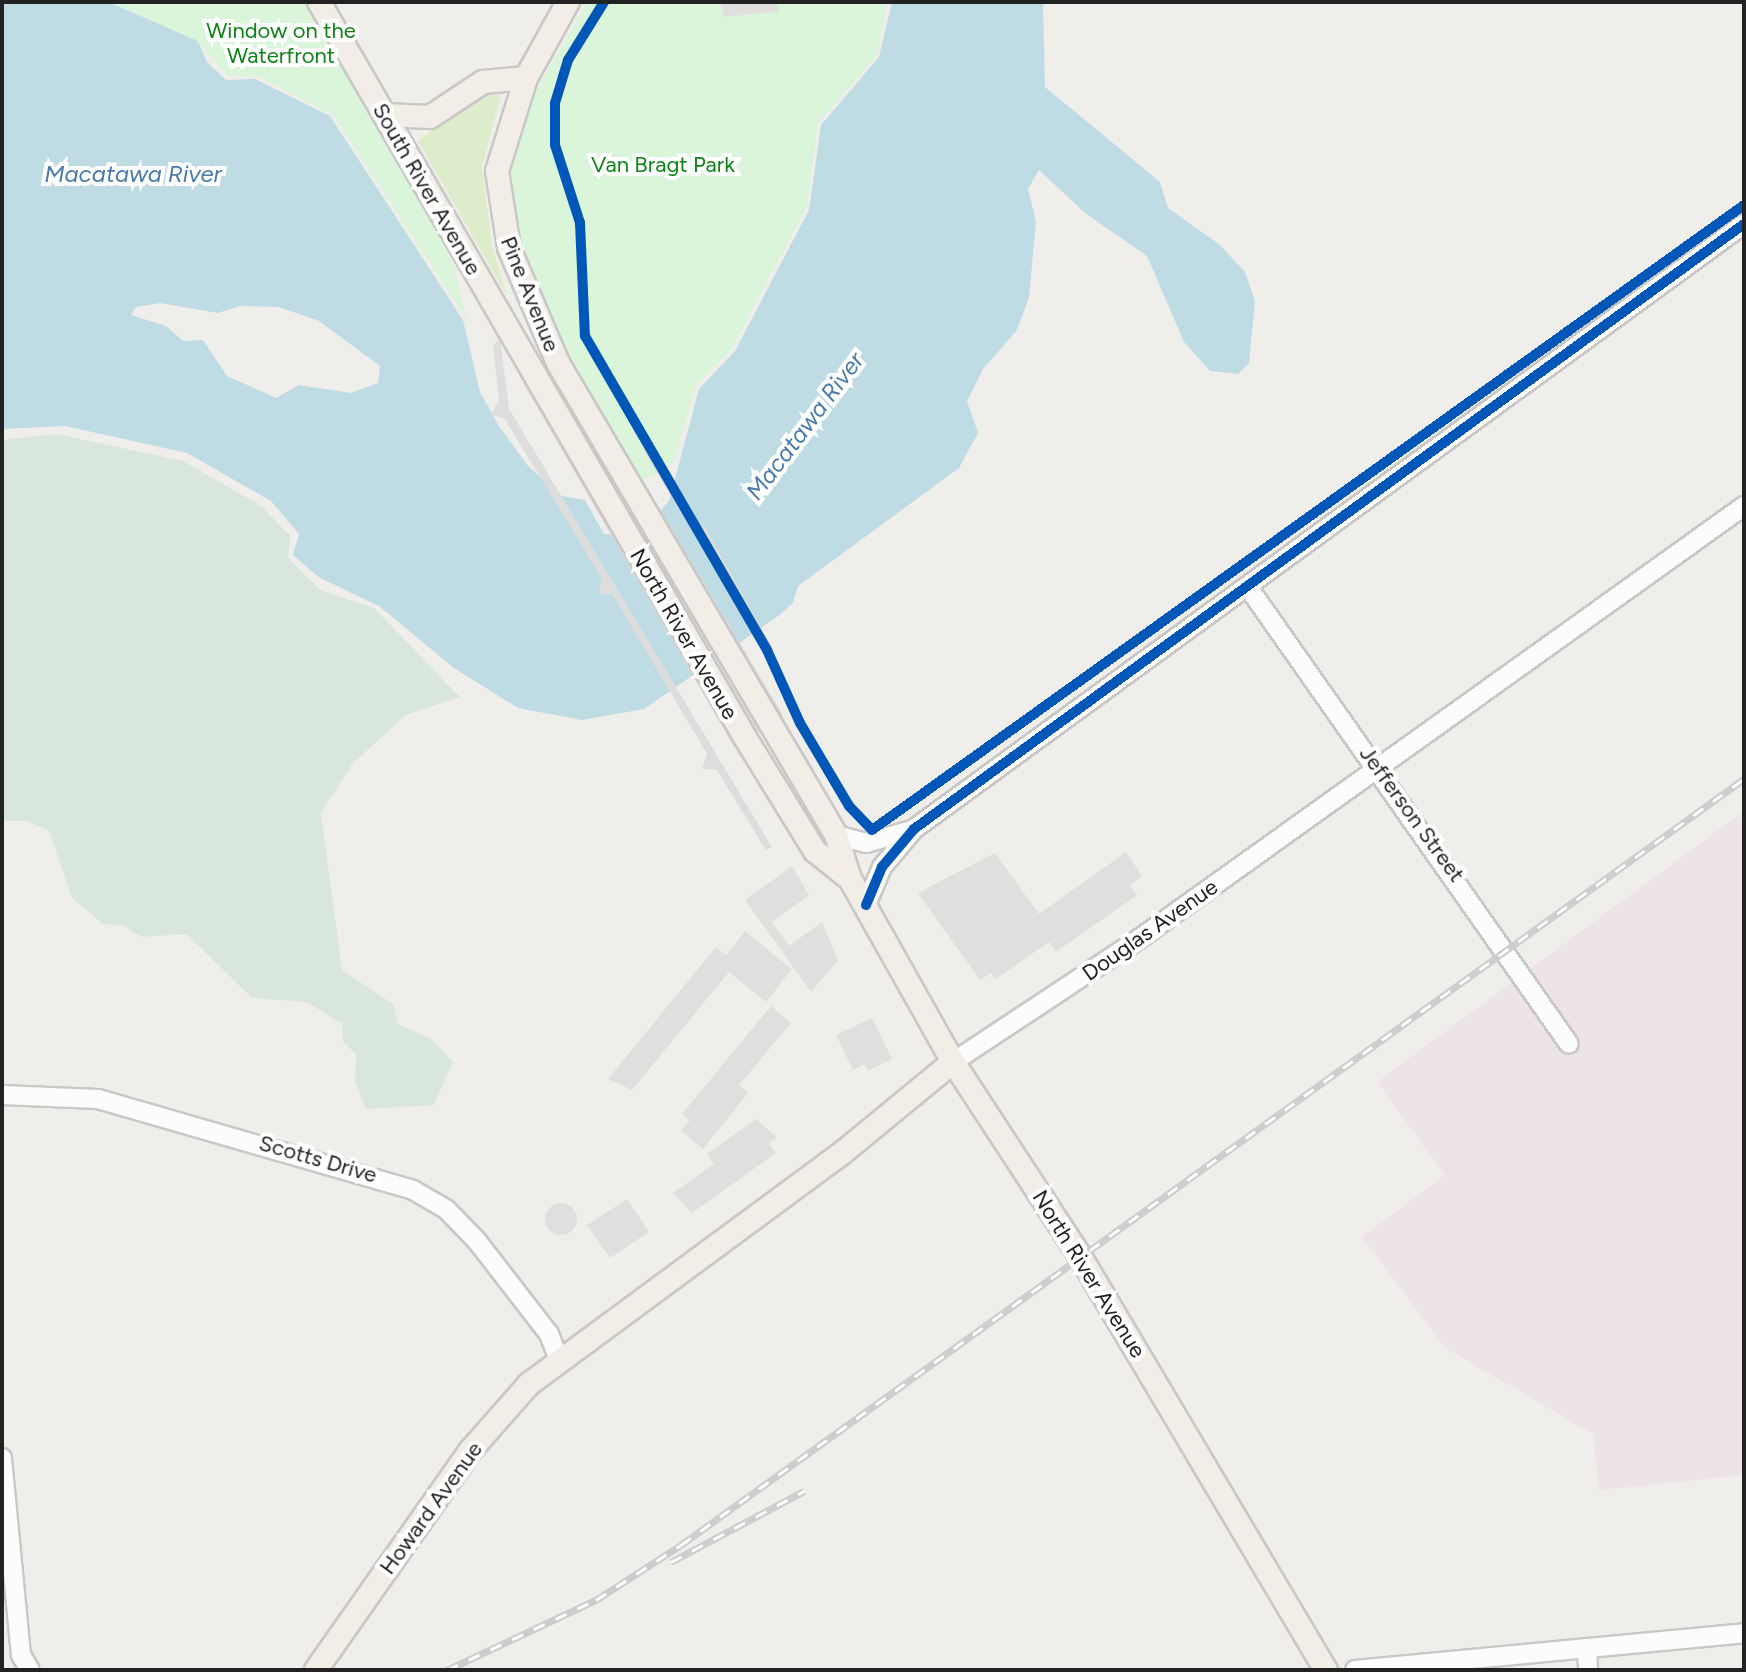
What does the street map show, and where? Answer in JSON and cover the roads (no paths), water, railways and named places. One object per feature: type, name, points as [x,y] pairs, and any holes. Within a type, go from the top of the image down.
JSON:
[{"type":"main road","name":"South River Avenue","points":[[319,2],[535,376]]},
{"type":"main road","name":"Pine Avenue","points":[[558,363],[509,248],[499,205],[505,134],[526,78],[568,2]]},
{"type":"main road","points":[[385,115],[430,117],[483,82],[526,78]]},
{"type":"main road","name":"North River Avenue","points":[[558,363],[836,835],[850,879],[953,1062],[1080,1256],[1326,1670]]},
{"type":"main road","name":"North River Avenue","points":[[535,376],[746,739],[815,851],[850,879]]},
{"type":"main road","name":"Douglas Avenue","points":[[558,1357],[841,1154],[953,1062]]},
{"type":"main road","name":"Howard Avenue","points":[[316,1670],[470,1451],[558,1357]]},
{"type":"street","points":[[866,905],[882,867],[914,829],[1744,224]]},
{"type":"street","name":"Douglas Avenue","points":[[953,1062],[1139,939],[1744,506]]},
{"type":"street","name":"Jefferson Street","points":[[1248,587],[1378,767],[1569,1044]]},
{"type":"street","points":[[836,835],[866,843],[914,829]]},
{"type":"street","name":"Scotts Drive","points":[[2,1095],[98,1099],[396,1181],[461,1223],[549,1334],[558,1357]]},
{"type":"street","points":[[2,1458],[21,1655],[30,1670]]},
{"type":"street","points":[[1355,1670],[1744,1633]]},
{"type":"street","points":[[1587,1648],[1588,1670]]},
{"type":"water","name":"Macatawa River","points":[[2,2],[108,2],[198,41],[207,62],[226,80],[255,79],[330,116],[463,320],[480,392],[499,426],[528,466],[562,496],[585,500],[604,534],[618,535],[653,519],[669,501],[699,389],[735,351],[809,210],[821,125],[879,57],[892,2],[1043,2],[1045,87],[1160,182],[1168,208],[1220,245],[1245,272],[1255,301],[1249,363],[1238,374],[1210,371],[1184,342],[1147,256],[1085,213],[1039,170],[1028,189],[1036,222],[1029,297],[1017,330],[983,369],[967,401],[978,433],[959,468],[798,586],[793,603],[778,616],[644,709],[582,720],[518,708],[454,668],[379,606],[320,578],[293,555],[299,534],[271,501],[187,453],[65,426],[2,429]],"holes":[[[160,303],[218,313],[240,306],[279,307],[319,321],[380,366],[378,383],[351,393],[299,385],[276,398],[227,376],[203,340],[183,341],[166,326],[131,315],[136,307]]]},
{"type":"railway","points":[[447,1670],[596,1600],[681,1545],[1744,779]]},
{"type":"railway","points":[[671,1562],[804,1491]]},
{"type":"park label","name":"Window on the Waterfront","points":[[281,42]]},
{"type":"park label","name":"Van Bragt Park","points":[[663,165]]}]
